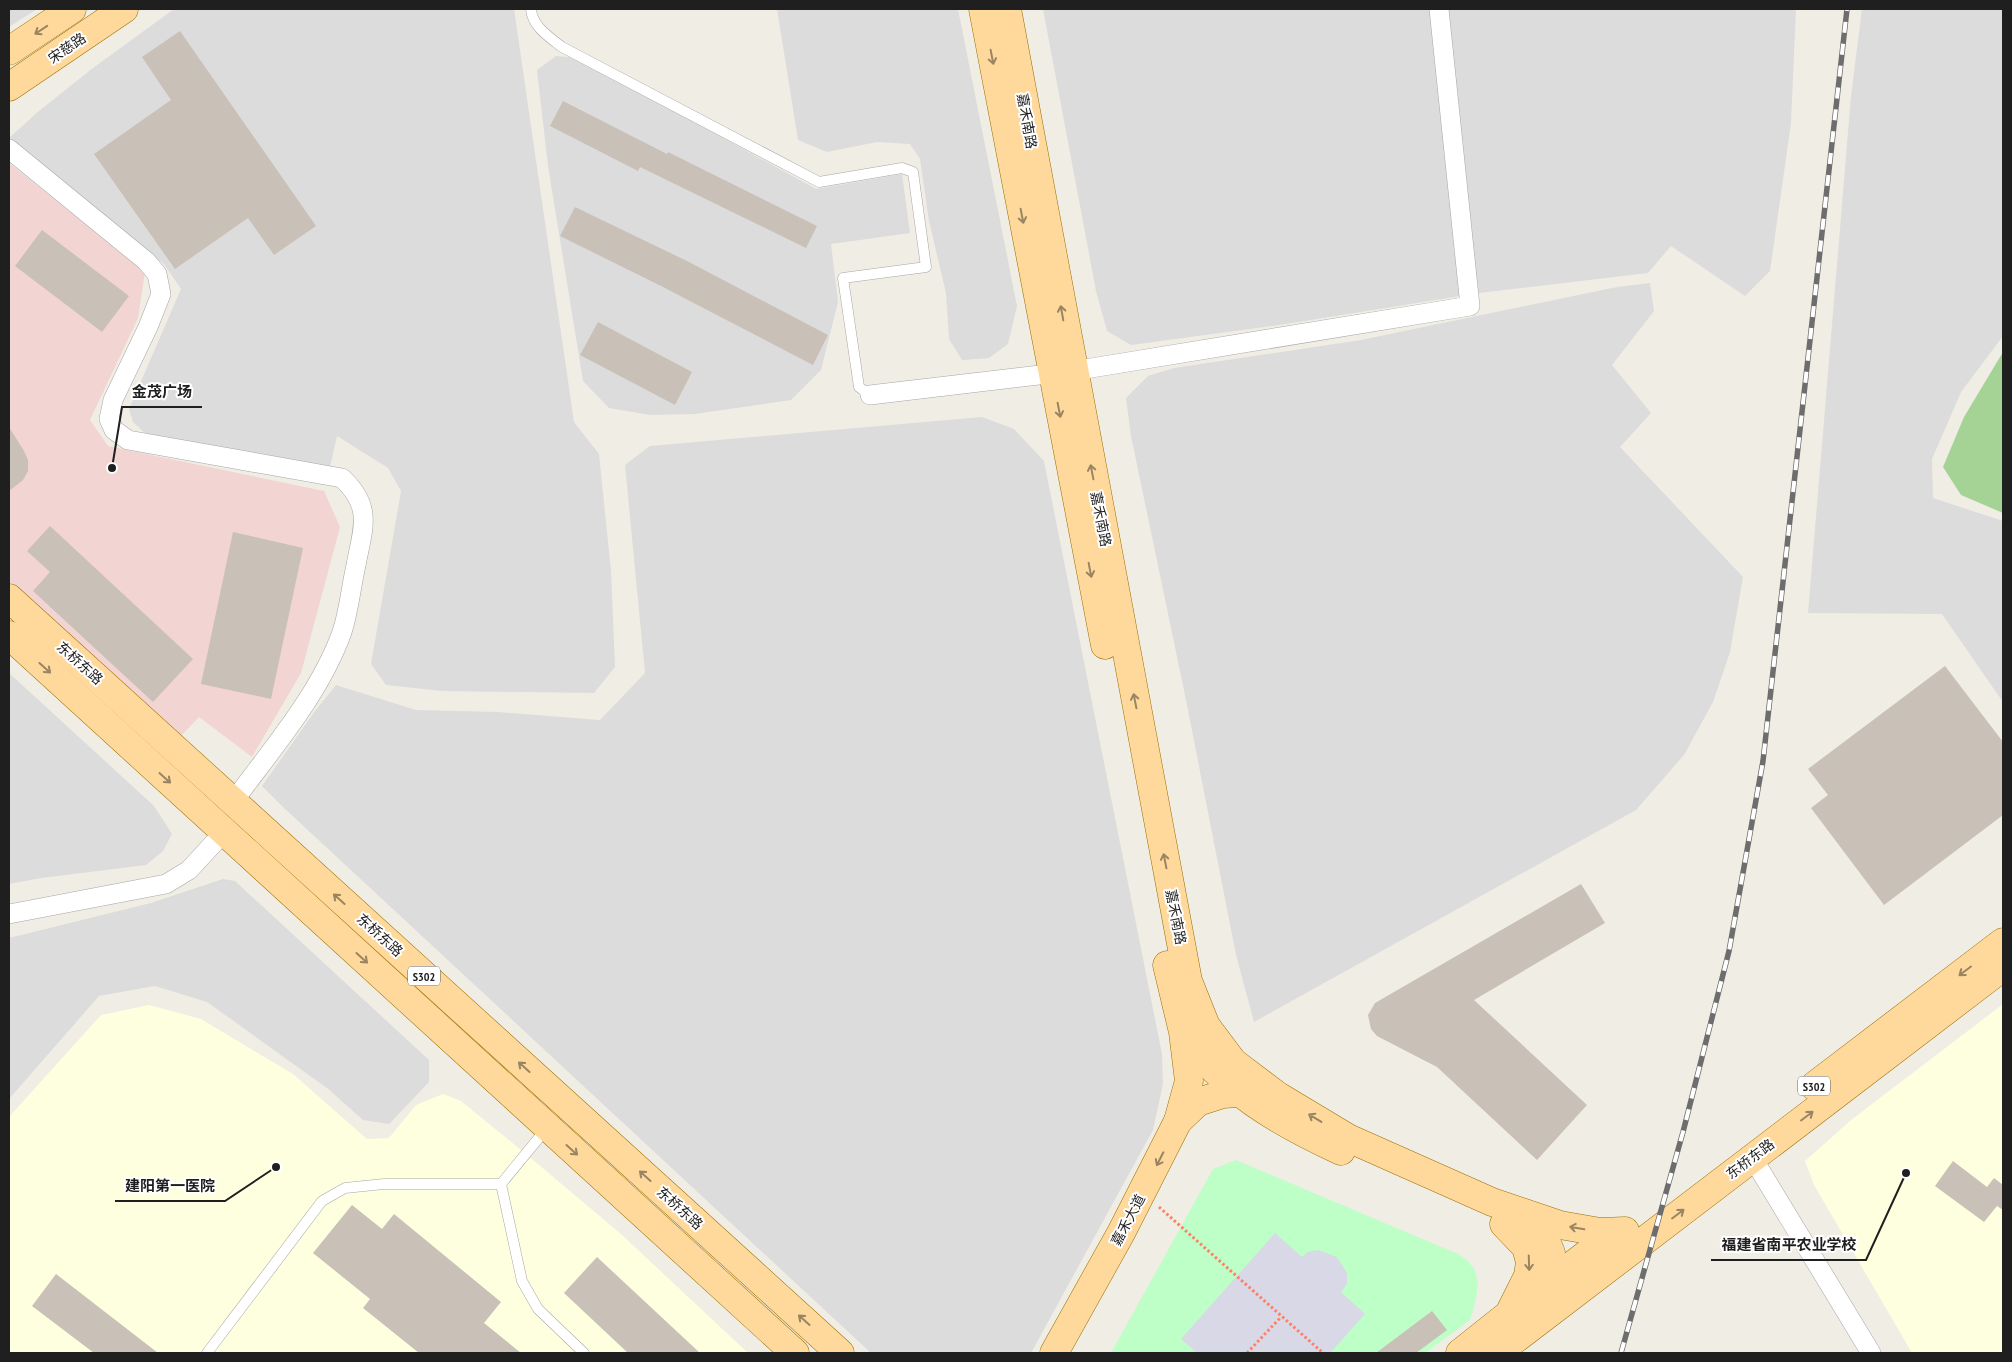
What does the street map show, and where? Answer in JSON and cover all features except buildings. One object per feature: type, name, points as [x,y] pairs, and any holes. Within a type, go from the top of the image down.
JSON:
[{"type":"main road","points":[[9,51],[72,9]]},
{"type":"main road","name":"宋慈路","points":[[9,87],[124,9]]},
{"type":"main road","name":"嘉禾南路","points":[[983,9],[1063,373],[1188,981],[1182,987],[1195,1029]]},
{"type":"main road","name":"嘉禾南路","points":[[1007,9],[1063,373]]},
{"type":"main road","name":"东桥东路","points":[[9,598],[840,1353]]},
{"type":"main road","name":"东桥东路","points":[[9,635],[795,1353]]},
{"type":"main road","name":"东桥东路","points":[[1498,1353],[1517,1323],[1632,1237],[2003,942]]},
{"type":"main road","name":"东桥东路","points":[[1632,1237],[1752,1158],[2003,967]]},
{"type":"main road","points":[[1182,987],[1203,1044],[1198,1092]]},
{"type":"main road","points":[[1195,1029],[1198,1092]]},
{"type":"main road","points":[[1195,1029],[1233,1062],[1276,1106],[1324,1144],[1463,1209],[1632,1237]]},
{"type":"main road","points":[[1195,1029],[1198,1055],[1256,1106],[1276,1106]]},
{"type":"main road","points":[[1198,1092],[1223,1094],[1240,1092]]},
{"type":"main road","name":"嘉禾大道","points":[[1073,1353],[1156,1204],[1198,1092]]},
{"type":"main road","points":[[1186,1126],[1228,1111],[1276,1106]]},
{"type":"main road","name":"嘉禾大道","points":[[1054,1353],[1121,1234],[1186,1126]]},
{"type":"main road","points":[[1509,1217],[1545,1239],[1569,1247],[1616,1251],[1632,1237]]},
{"type":"main road","points":[[1509,1217],[1526,1247],[1530,1262],[1517,1323]]},
{"type":"main road","points":[[1460,1353],[1517,1323],[1545,1286],[1549,1276],[1551,1253],[1545,1239]]},
{"type":"main road","points":[[1545,1286],[1592,1250]]},
{"type":"street","points":[[870,395],[1063,373],[1470,306],[1439,9]]},
{"type":"street","points":[[9,149],[146,262],[157,274],[161,294],[148,327],[113,400],[109,419],[114,430],[128,440],[342,478],[352,487],[362,504],[364,524],[342,632],[312,692],[233,802]]},
{"type":"street","points":[[9,914],[166,884],[189,870],[224,832]]},
{"type":"street","points":[[1752,1158],[1871,1353]]},
{"type":"lane","points":[[531,9],[531,13],[541,30],[562,47],[819,182],[902,168],[913,172],[926,268],[843,278],[859,387],[870,395]]},
{"type":"lane","points":[[501,1184],[547,1127]]},
{"type":"lane","points":[[207,1353],[322,1201],[346,1188],[384,1184],[501,1184]]},
{"type":"lane","points":[[501,1184],[522,1280],[538,1309],[584,1353]]},
{"type":"path","points":[[1156,1204],[1323,1353]]},
{"type":"path","points":[[1246,1353],[1282,1317]]},
{"type":"shaded area","points":[[9,9],[37,9],[9,27]]},
{"type":"shaded area","points":[[174,9],[514,9],[574,422],[599,454],[611,571],[615,667],[594,693],[442,691],[386,685],[371,664],[401,491],[388,468],[337,436],[330,467],[149,437],[133,422],[129,409],[181,289],[164,264],[104,218],[9,138],[39,111],[93,68]]},
{"type":"shaded area","points":[[777,9],[958,9],[1017,306],[1008,344],[989,358],[962,360],[949,339],[946,293],[929,221],[920,159],[910,144],[877,142],[827,152],[798,140]]},
{"type":"shaded area","points":[[1043,9],[1796,9],[1791,123],[1770,271],[1745,296],[1671,246],[1648,273],[1479,293],[1286,324],[1131,345],[1107,331],[1096,291]]},
{"type":"shaded area","points":[[1862,9],[2003,9],[2003,336],[1961,392],[1932,459],[1933,498],[2003,521],[2003,702],[1942,614],[1808,613],[1851,96]]},
{"type":"shaded area","points":[[556,56],[578,58],[816,189],[902,174],[910,233],[831,244],[838,302],[821,370],[791,400],[695,414],[650,415],[609,408],[583,381],[548,166],[537,70]]},
{"type":"shaded area","points":[[9,163],[145,272],[138,318],[90,420],[108,446],[324,491],[340,527],[301,673],[252,757],[199,717],[179,738],[9,581]]},
{"type":"shaded area","points":[[1650,283],[1654,311],[1612,365],[1651,413],[1620,447],[1743,577],[1730,652],[1713,702],[1684,755],[1636,810],[1254,1022],[1236,955],[1186,700],[1131,436],[1126,398],[1148,376],[1174,368],[1361,340],[1617,287]]},
{"type":"shaded area","points":[[982,417],[1014,429],[1044,461],[1162,1054],[1163,1084],[1153,1130],[1031,1353],[871,1353],[262,786],[315,711],[336,685],[416,710],[498,712],[600,720],[645,673],[625,465],[650,446]]},
{"type":"shaded area","points":[[9,673],[154,806],[172,834],[163,851],[146,865],[41,878],[9,884]]},
{"type":"shaded area","points":[[223,879],[235,881],[429,1060],[429,1082],[389,1124],[363,1120],[327,1088],[207,1002],[155,986],[99,996],[9,1099],[9,938],[151,903]]},
{"type":"shaded area","points":[[2003,1004],[2003,1353],[1912,1353],[1814,1185],[1805,1161],[1851,1120]]},
{"type":"shaded area","points":[[149,1005],[201,1019],[293,1074],[367,1139],[389,1138],[416,1105],[443,1094],[461,1101],[621,1234],[748,1353],[9,1353],[9,1117],[101,1015]]},
{"type":"shaded area","points":[[1275,1233],[1302,1257],[1307,1252],[1318,1250],[1337,1257],[1347,1273],[1347,1284],[1341,1292],[1365,1314],[1330,1353],[1197,1353],[1181,1339]]},
{"type":"green space","points":[[2003,352],[2003,513],[1961,495],[1943,467],[1964,417]]},
{"type":"green space","points":[[1236,1160],[1458,1254],[1467,1260],[1475,1270],[1478,1283],[1470,1320],[1425,1353],[1111,1353],[1213,1169]]},
{"type":"railway","points":[[1621,1353],[1683,1132],[1729,951],[1763,761],[1847,9]]},
{"type":"place","name":"金茂广场","points":[[112,468]]},
{"type":"place","name":"建阳第一医院","points":[[276,1167]]},
{"type":"place","name":"福建省南平农业学校","points":[[1906,1173]]}]
